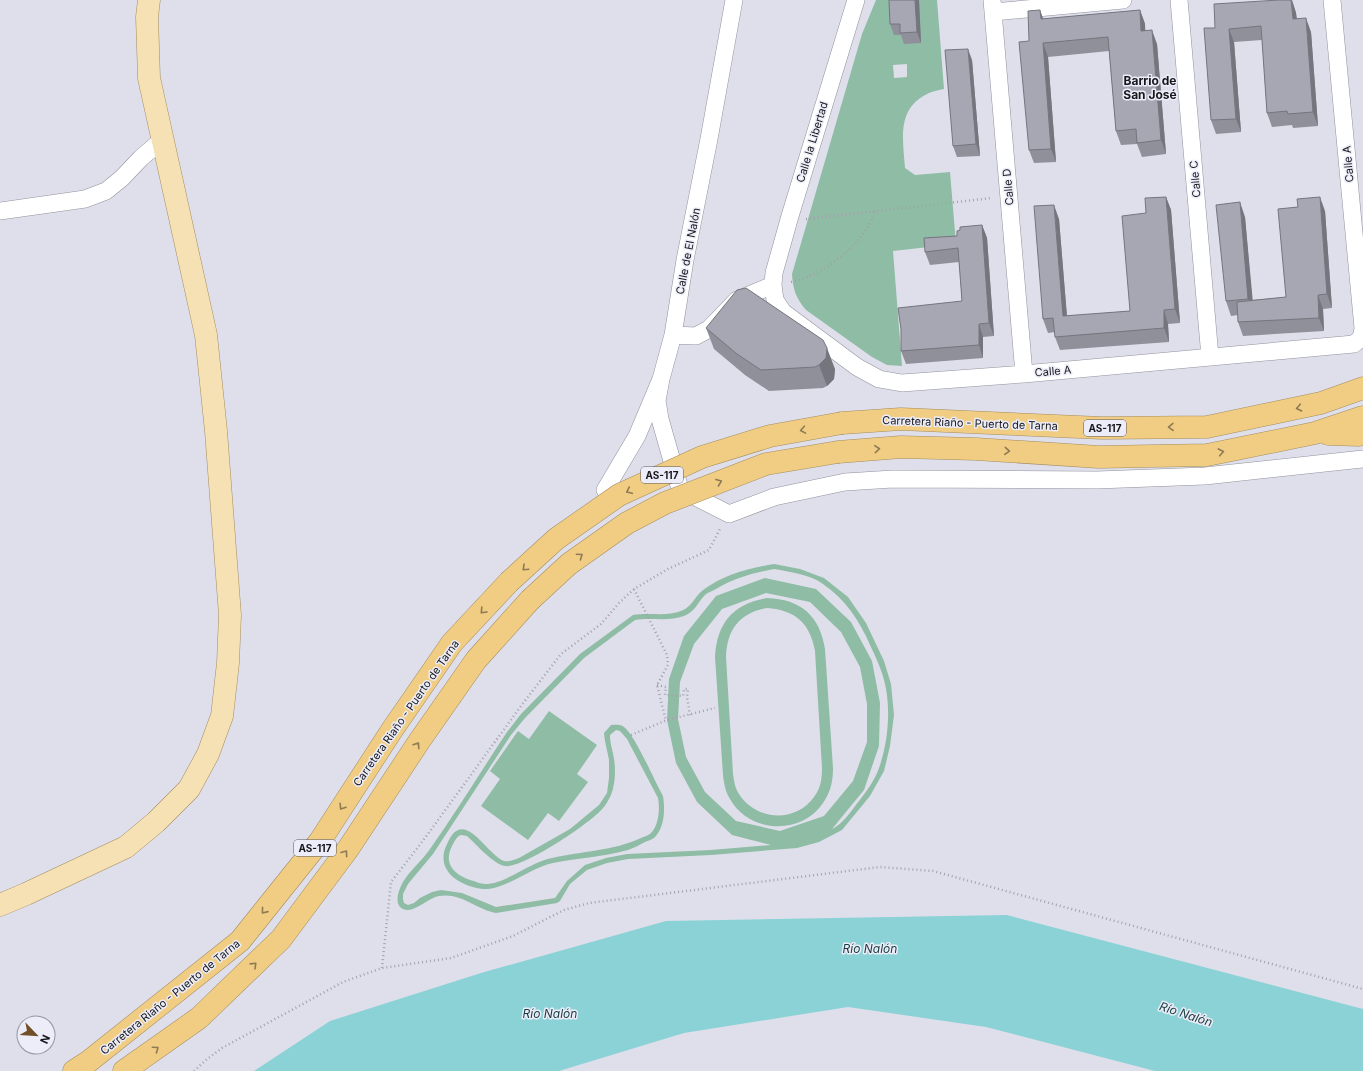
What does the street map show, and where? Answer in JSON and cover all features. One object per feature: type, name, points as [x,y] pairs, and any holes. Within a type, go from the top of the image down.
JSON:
[{"type":"highway","points":[[1322,403],[1363,379]]},
{"type":"highway","name":"Carretera Riaño - Puerto de Tarna","points":[[74,1071],[95,1057],[240,941],[320,841],[392,730],[452,643],[509,582],[556,538],[619,495],[702,457],[770,436],[842,423],[901,419],[1102,428],[1207,427],[1322,403],[1363,388]]},
{"type":"highway","name":"AS-117","points":[[124,1071],[199,1018],[281,939],[348,849],[420,740],[476,660],[530,600],[569,564],[627,523],[665,503],[766,464],[838,452],[901,447],[976,449],[1099,457],[1207,455],[1315,433],[1363,417]]},
{"type":"highway","points":[[1315,433],[1359,435],[1363,433]]},
{"type":"main road","points":[[0,905],[126,847],[156,822],[189,789],[208,754],[222,716],[228,663],[230,615],[215,424],[206,335],[149,78],[147,17],[149,0]]},
{"type":"street","name":"Calle de El Nalón","points":[[605,490],[636,436],[661,379],[673,335],[685,260],[734,0]]},
{"type":"street","name":"Calle la Libertad","points":[[773,285],[776,267],[790,216],[856,0]]},
{"type":"street","points":[[993,6],[1123,0]]},
{"type":"street","name":"Calle C","points":[[1179,0],[1210,357]]},
{"type":"street","name":"Calle A","points":[[773,285],[775,300],[783,312],[857,367],[879,379],[902,383],[1024,374],[1354,344],[1361,338],[1363,328],[1359,244],[1332,0]]},
{"type":"street","name":"Calle D","points":[[993,6],[1024,374]]},
{"type":"street","points":[[0,211],[84,199],[106,191],[122,178],[162,139]]},
{"type":"street","points":[[673,335],[696,336],[709,330],[737,300],[773,285]]},
{"type":"street","points":[[661,379],[657,401],[660,419],[680,489],[729,514],[774,497],[845,482],[893,479],[1097,480],[1204,476],[1363,460]]},
{"type":"path","points":[[790,216],[801,219],[1009,196]]},
{"type":"path","points":[[773,285],[801,280],[821,270],[841,256],[856,243],[869,225],[874,211]]},
{"type":"path","points":[[382,968],[391,882],[524,702],[561,654],[601,624],[619,603],[634,589],[668,569],[709,550],[729,514]]},
{"type":"path","points":[[634,589],[667,655],[668,664],[656,685],[666,721]]},
{"type":"path","points":[[656,685],[666,687],[665,695],[683,696],[684,689],[688,689],[687,697],[690,715]]},
{"type":"path","points":[[631,735],[667,720],[715,708]]},
{"type":"path","points":[[194,1071],[222,1048],[336,985],[382,968],[452,958],[513,936],[564,910],[589,903],[880,867],[933,870],[1363,989]]},
{"type":"green space","points":[[876,0],[937,0],[944,89],[934,91],[918,99],[911,107],[906,116],[904,125],[904,157],[905,168],[915,175],[950,172],[956,244],[893,251],[902,366],[887,365],[872,357],[806,310],[796,294],[792,280],[792,274],[862,34]],"holes":[[[907,64],[907,77],[894,78],[893,65]]]},
{"type":"green space","points":[[774,564],[800,569],[824,578],[848,597],[866,623],[884,661],[891,684],[894,715],[890,746],[884,771],[870,796],[842,830],[819,842],[797,848],[711,855],[628,859],[607,863],[587,870],[570,884],[560,901],[557,903],[496,913],[454,896],[447,895],[434,897],[416,908],[407,910],[400,907],[398,904],[398,896],[403,882],[440,835],[507,732],[521,714],[580,654],[633,615],[669,614],[681,611],[688,607],[703,590],[719,580],[746,570]],"holes":[[[774,569],[812,578],[831,590],[851,611],[861,627],[877,659],[884,679],[888,705],[888,726],[882,758],[877,772],[865,794],[840,824],[832,829],[864,790],[879,746],[880,703],[872,661],[851,622],[816,589],[765,578],[716,596],[684,636],[669,679],[667,720],[676,763],[697,802],[732,835],[771,845],[711,850],[627,854],[606,858],[585,865],[567,881],[555,898],[496,907],[462,893],[441,890],[432,892],[414,903],[408,905],[404,903],[403,894],[408,884],[433,854],[511,735],[525,718],[584,658],[635,620],[672,619],[684,616],[691,612],[709,592],[751,574]],[[766,593],[810,602],[841,632],[860,667],[867,704],[867,742],[853,781],[824,816],[780,831],[736,821],[705,792],[686,757],[678,719],[680,682],[694,644],[722,609]]]},
{"type":"green space","points":[[767,598],[779,599],[799,606],[807,612],[819,627],[825,649],[833,768],[832,781],[826,799],[813,814],[802,821],[789,825],[775,826],[762,824],[749,819],[730,799],[726,790],[723,775],[715,657],[716,645],[723,625],[729,617],[736,610],[755,601]],"holes":[[[767,608],[777,609],[793,615],[800,620],[813,641],[815,651],[822,768],[820,787],[814,797],[806,805],[787,815],[765,814],[755,810],[746,803],[736,787],[733,774],[726,657],[729,638],[732,631],[742,618],[758,610]]]},
{"type":"green space","points":[[549,711],[597,745],[577,774],[588,782],[559,821],[548,813],[528,840],[481,806],[500,779],[490,771],[518,731],[529,739]]},
{"type":"green space","points":[[611,725],[621,725],[629,732],[663,796],[664,812],[662,823],[661,828],[655,837],[628,850],[545,865],[508,883],[491,889],[483,889],[465,884],[451,875],[446,869],[444,853],[450,838],[458,830],[464,829],[470,832],[499,858],[504,861],[510,861],[519,858],[570,829],[599,805],[607,793],[609,778],[609,760],[604,733]],"holes":[[[616,730],[620,731],[627,739],[658,798],[659,811],[656,826],[650,834],[620,846],[544,860],[510,877],[493,883],[483,884],[464,878],[452,868],[449,858],[450,852],[456,839],[461,835],[467,836],[495,862],[505,866],[514,865],[540,853],[585,824],[605,805],[611,795],[615,768],[610,735]]]},
{"type":"water","name":"Río Nalón","points":[[1007,915],[1363,1009],[1363,1071],[1155,1071],[986,1027],[848,1007],[684,1033],[559,1071],[254,1071],[330,1021],[481,973],[666,921]]},
{"type":"building","points":[[889,0],[915,0],[917,32],[900,33],[900,24],[890,24]]},
{"type":"building","points":[[1291,0],[1293,19],[1306,18],[1313,112],[1288,114],[1287,111],[1267,113],[1261,26],[1229,29],[1236,119],[1211,120],[1204,28],[1215,28],[1214,4]]},
{"type":"building","points":[[1040,10],[1041,19],[1140,10],[1141,31],[1152,30],[1161,140],[1137,143],[1136,129],[1116,131],[1108,37],[1043,43],[1051,149],[1029,150],[1019,42],[1029,41],[1028,11]]},
{"type":"building","points":[[968,49],[976,144],[953,146],[945,50]]},
{"type":"building","points":[[1166,197],[1175,309],[1164,310],[1164,328],[1055,337],[1053,318],[1043,319],[1034,206],[1054,205],[1063,316],[1130,311],[1122,216],[1146,213],[1145,198]]},
{"type":"building","points":[[1320,197],[1327,294],[1318,295],[1319,318],[1238,322],[1237,302],[1286,297],[1278,209],[1298,207],[1297,199]]},
{"type":"building","points":[[1240,202],[1248,299],[1226,301],[1216,205]]},
{"type":"building","points":[[982,225],[989,323],[979,324],[979,345],[901,351],[901,329],[898,308],[962,301],[958,248],[925,252],[924,238],[957,236],[957,231],[960,230],[960,227]]},
{"type":"building","points":[[746,288],[823,340],[827,348],[826,358],[815,367],[761,370],[737,354],[706,328],[737,290]]},
{"type":"district","name":"Barrio de San José","points":[[1150,87]]}]
